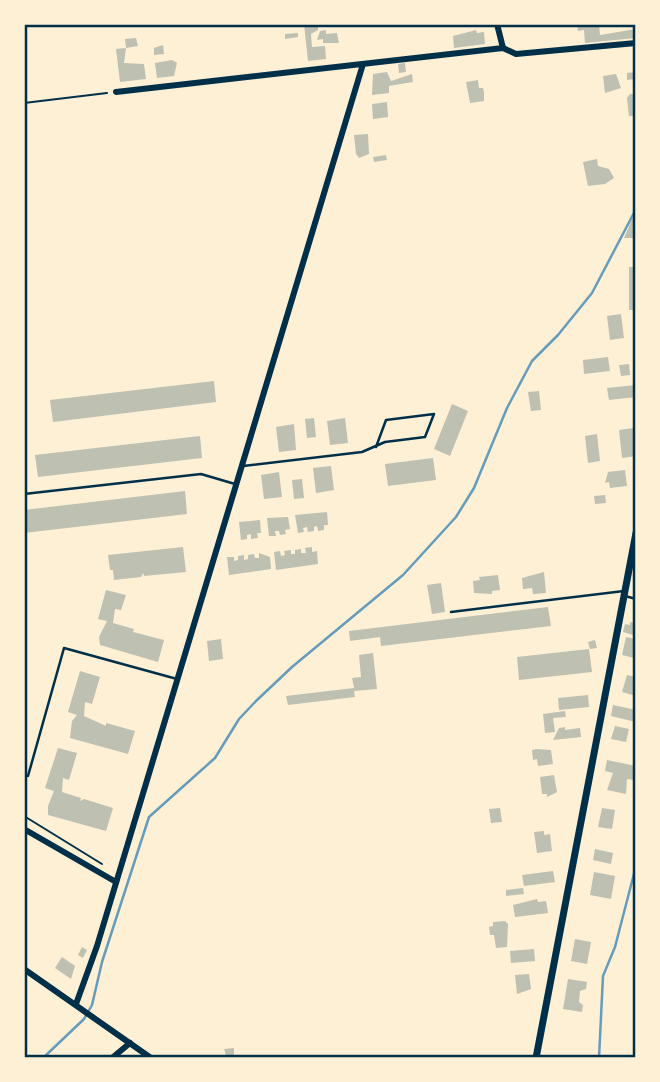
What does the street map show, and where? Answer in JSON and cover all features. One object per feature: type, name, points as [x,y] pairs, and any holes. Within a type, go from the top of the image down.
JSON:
[{"type":"street","points":[[497,24],[503,47]]},
{"type":"street","points":[[116,92],[503,47],[516,54],[635,43]]},
{"type":"street","points":[[76,1004],[116,882],[363,64]]},
{"type":"street","points":[[536,1058],[635,533]]},
{"type":"street","points":[[24,828],[116,882]]},
{"type":"street","points":[[24,969],[151,1058]]},
{"type":"street","points":[[112,1058],[130,1044]]},
{"type":"lane","points":[[242,466],[376,447],[385,442],[425,437],[434,414],[386,419],[376,447]]},
{"type":"lane","points":[[24,494],[201,474],[237,484]]},
{"type":"lane","points":[[451,612],[624,593],[635,599]]},
{"type":"lane","points":[[29,776],[64,648],[177,679]]},
{"type":"path","points":[[24,103],[116,92]]},
{"type":"path","points":[[24,816],[102,863],[105,875]]},
{"type":"building","points":[[304,24],[318,24],[318,30],[311,34],[312,47],[325,46],[326,59],[308,61]]},
{"type":"building","points":[[577,24],[599,24],[600,35],[636,29],[636,38],[585,43],[584,30],[578,31]]},
{"type":"building","points":[[326,30],[326,34],[337,33],[339,43],[323,43],[323,39],[317,40],[320,31]]},
{"type":"building","points":[[476,30],[477,33],[484,32],[485,44],[454,48],[453,36]]},
{"type":"building","points":[[298,33],[298,37],[285,39],[285,34]]},
{"type":"building","points":[[136,38],[138,46],[126,48],[125,39]]},
{"type":"building","points":[[163,45],[164,54],[154,55],[154,48]]},
{"type":"building","points":[[126,48],[124,63],[144,64],[146,79],[120,82],[116,49]]},
{"type":"building","points":[[172,60],[177,63],[174,76],[157,78],[155,63]]},
{"type":"building","points":[[405,63],[406,72],[399,73],[398,64]]},
{"type":"building","points":[[387,72],[391,81],[412,74],[413,82],[389,86],[389,93],[372,95],[373,74]]},
{"type":"building","points":[[636,72],[636,79],[627,80],[627,73]]},
{"type":"building","points":[[616,74],[621,88],[605,93],[603,76]]},
{"type":"building","points":[[478,80],[479,88],[483,88],[484,101],[470,103],[466,82]]},
{"type":"building","points":[[630,94],[636,94],[636,116],[629,116],[627,98]]},
{"type":"building","points":[[387,102],[388,117],[373,119],[372,104]]},
{"type":"building","points":[[368,134],[369,154],[359,158],[354,135]]},
{"type":"building","points":[[386,155],[387,160],[374,162],[373,157]]},
{"type":"building","points":[[597,159],[598,166],[609,169],[614,178],[605,184],[588,186],[583,162]]},
{"type":"building","points":[[635,211],[636,238],[624,238],[628,229]]},
{"type":"building","points":[[629,267],[636,267],[636,310],[629,310]]},
{"type":"building","points":[[621,314],[624,338],[610,340],[607,316]]},
{"type":"building","points":[[608,357],[610,371],[584,374],[583,360]]},
{"type":"building","points":[[629,364],[630,375],[621,376],[619,365]]},
{"type":"building","points":[[214,381],[216,402],[53,422],[50,400]]},
{"type":"building","points":[[636,385],[636,397],[609,400],[607,388]]},
{"type":"building","points":[[539,391],[541,410],[531,411],[528,392]]},
{"type":"building","points":[[452,404],[468,411],[450,456],[434,449]]},
{"type":"building","points":[[314,418],[316,437],[307,438],[305,419]]},
{"type":"building","points":[[345,418],[348,443],[330,445],[327,421]]},
{"type":"building","points":[[294,424],[296,450],[279,452],[276,427]]},
{"type":"building","points":[[633,428],[636,456],[622,458],[619,430]]},
{"type":"building","points":[[597,434],[600,461],[588,463],[585,436]]},
{"type":"building","points":[[200,436],[202,458],[38,477],[35,455]]},
{"type":"building","points":[[433,458],[436,480],[388,486],[385,464]]},
{"type":"building","points":[[331,466],[334,490],[316,493],[313,468]]},
{"type":"building","points":[[625,470],[627,486],[610,488],[609,482],[605,483],[608,472]]},
{"type":"building","points":[[279,472],[282,497],[264,499],[261,475]]},
{"type":"building","points":[[302,479],[304,498],[294,499],[292,480]]},
{"type":"building","points":[[185,491],[187,514],[24,533],[24,510]]},
{"type":"building","points":[[605,495],[606,503],[595,504],[594,496]]},
{"type":"building","points":[[327,512],[328,525],[324,525],[324,530],[318,531],[317,526],[314,531],[308,532],[307,527],[303,528],[304,532],[298,533],[295,515]]},
{"type":"building","points":[[288,517],[290,529],[285,530],[286,534],[280,535],[279,531],[275,531],[276,536],[269,536],[267,518]]},
{"type":"building","points":[[260,520],[261,533],[257,533],[258,538],[251,539],[251,534],[247,535],[247,539],[241,540],[239,522]]},
{"type":"building","points":[[183,547],[186,572],[144,576],[143,573],[141,577],[114,580],[113,570],[110,570],[108,555]]},
{"type":"building","points":[[312,547],[312,552],[317,551],[318,564],[276,570],[274,552],[280,551],[281,556],[285,555],[284,551],[291,550],[291,554],[295,554],[295,550],[301,549],[301,553],[306,553],[305,548]]},
{"type":"building","points":[[259,553],[270,557],[271,569],[229,575],[227,557],[234,557],[234,561],[238,560],[238,556],[244,555],[244,560],[248,559],[248,555],[254,554],[255,558],[259,558]]},
{"type":"building","points":[[544,572],[546,593],[533,594],[532,588],[523,589],[522,578]]},
{"type":"building","points":[[498,575],[500,590],[492,591],[492,594],[474,593],[473,581],[480,580],[479,577]]},
{"type":"building","points":[[441,583],[445,612],[432,614],[427,585]]},
{"type":"building","points":[[106,590],[126,595],[121,610],[115,609],[113,623],[134,629],[133,632],[164,640],[158,662],[100,645],[99,637],[107,621],[98,619]]},
{"type":"building","points":[[548,607],[551,626],[381,646],[380,637],[350,641],[349,631]]},
{"type":"building","points":[[630,622],[636,623],[636,636],[623,632],[625,624],[630,625]]},
{"type":"building","points":[[626,637],[636,639],[634,658],[622,655]]},
{"type":"building","points":[[221,639],[223,659],[209,661],[207,641]]},
{"type":"building","points":[[595,640],[597,648],[590,649],[588,642]]},
{"type":"building","points":[[589,649],[592,672],[519,680],[517,657]]},
{"type":"building","points":[[373,653],[377,689],[354,691],[355,697],[288,705],[286,696],[354,688],[352,678],[361,677],[359,655]]},
{"type":"building","points":[[80,671],[100,677],[92,704],[85,702],[84,716],[106,726],[106,723],[135,731],[128,754],[70,738],[72,721],[77,715],[68,712]]},
{"type":"building","points":[[627,675],[636,677],[636,696],[622,692]]},
{"type":"building","points":[[588,695],[589,707],[559,710],[558,698]]},
{"type":"building","points":[[613,705],[636,710],[636,722],[611,716]]},
{"type":"building","points":[[565,711],[566,717],[553,718],[555,732],[545,733],[543,714]]},
{"type":"building","points":[[615,726],[629,729],[626,742],[611,739]]},
{"type":"building","points":[[565,727],[565,730],[580,728],[581,737],[553,740],[559,728]]},
{"type":"building","points":[[58,748],[77,753],[69,780],[63,778],[62,792],[81,798],[80,801],[84,799],[113,808],[106,831],[48,815],[48,806],[54,791],[45,788]]},
{"type":"building","points":[[532,750],[551,750],[553,764],[538,766],[537,759],[533,760]]},
{"type":"building","points":[[607,760],[636,766],[633,780],[627,779],[626,794],[607,790],[613,773],[605,771]]},
{"type":"building","points":[[554,775],[557,792],[547,797],[547,794],[542,794],[540,777]]},
{"type":"building","points":[[500,808],[502,822],[491,823],[489,809]]},
{"type":"building","points":[[602,808],[615,810],[612,829],[598,827]]},
{"type":"building","points":[[544,831],[544,835],[550,834],[552,851],[537,853],[534,832]]},
{"type":"building","points":[[595,849],[613,853],[611,864],[593,860]]},
{"type":"building","points":[[553,871],[555,882],[524,886],[522,875]]},
{"type":"building","points":[[594,872],[615,876],[611,899],[590,895]]},
{"type":"building","points":[[523,888],[524,894],[506,896],[506,890]]},
{"type":"building","points":[[537,899],[538,902],[546,901],[548,913],[515,917],[513,905]]},
{"type":"building","points":[[505,921],[508,924],[507,947],[496,948],[494,935],[490,935],[489,927],[493,926],[493,922]]},
{"type":"building","points":[[575,939],[591,942],[587,964],[571,961]]},
{"type":"building","points":[[82,947],[87,950],[83,958],[78,955]]},
{"type":"building","points":[[534,949],[535,961],[511,963],[510,951]]},
{"type":"building","points":[[62,957],[75,966],[71,979],[55,968]]},
{"type":"building","points":[[529,974],[531,989],[517,994],[515,975]]},
{"type":"building","points":[[568,979],[587,982],[586,989],[580,991],[582,1012],[563,1009]]},
{"type":"building","points":[[234,1048],[234,1058],[227,1058],[224,1049]]},
{"type":"waterway","points":[[43,1058],[84,1019],[92,1005],[102,962],[149,817],[215,758],[239,719],[256,701],[292,667],[403,575],[456,517],[474,488],[507,408],[532,361],[558,335],[592,293],[636,209]]},
{"type":"waterway","points":[[599,1058],[603,976],[615,947],[636,866]]}]
